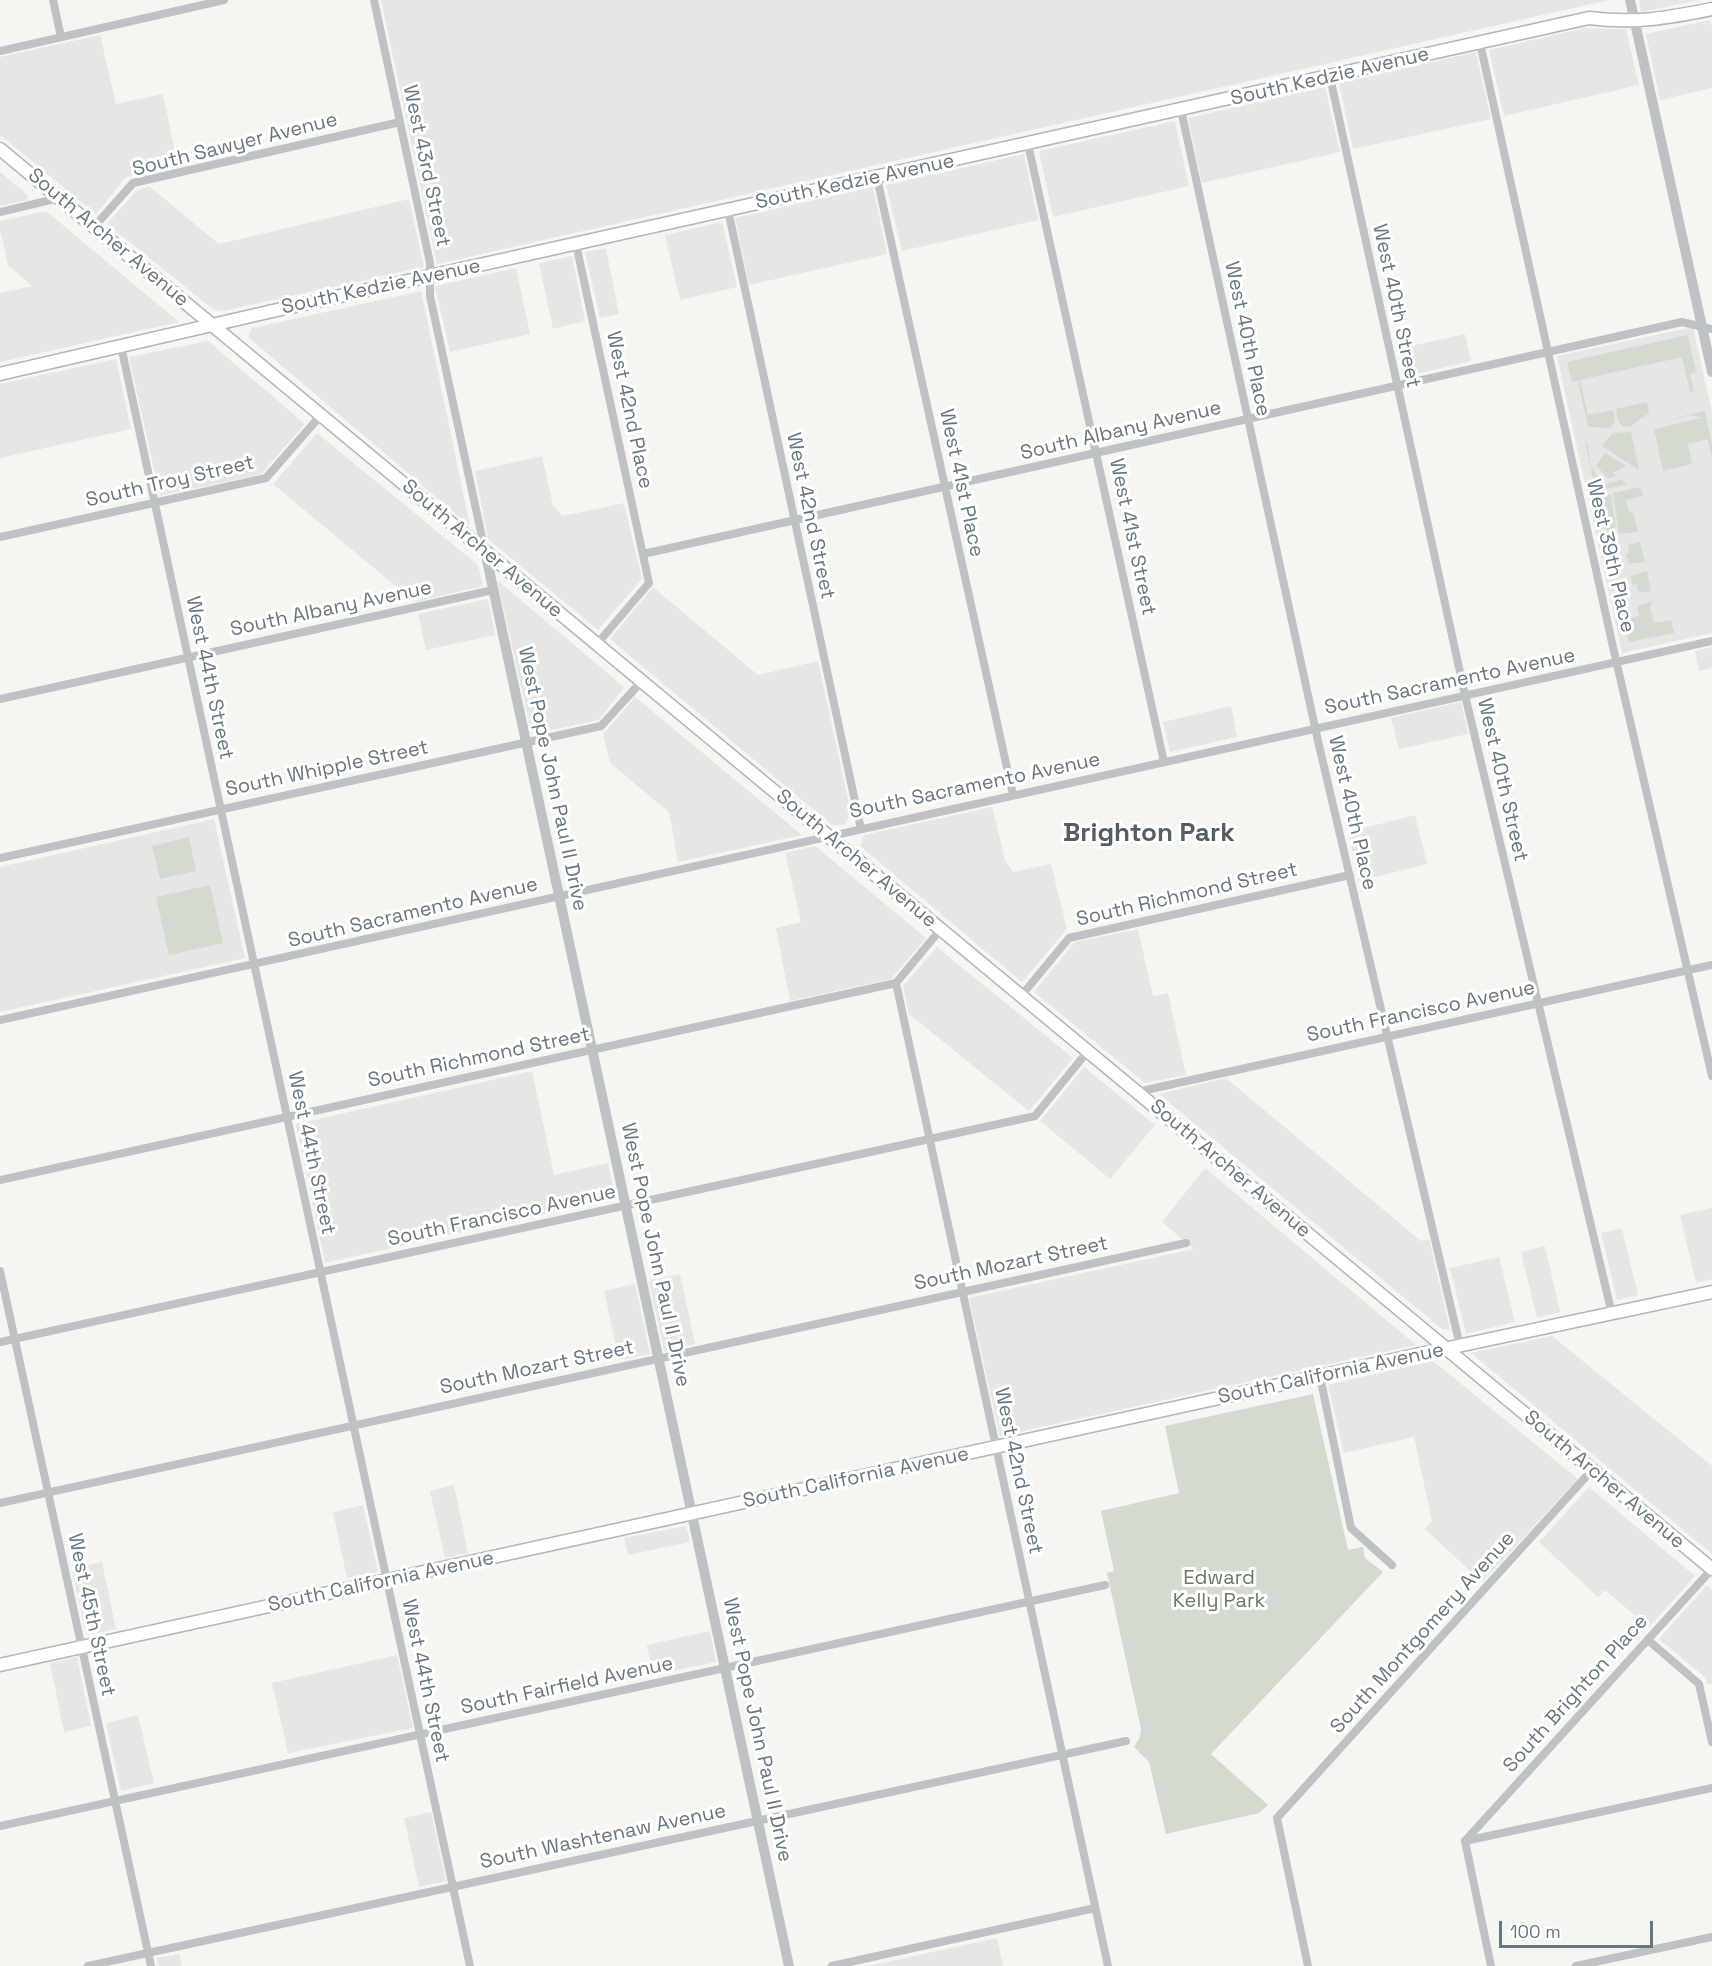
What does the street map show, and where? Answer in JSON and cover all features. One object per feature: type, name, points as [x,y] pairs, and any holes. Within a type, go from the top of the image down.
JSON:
[{"type":"main road","name":"South Kedzie Avenue","points":[[0,374],[429,276],[1589,18],[1635,22],[1670,18],[1712,9]]},
{"type":"main road","name":"South Archer Avenue","points":[[0,149],[1712,1569]]},
{"type":"main road","name":"South California Avenue","points":[[0,1665],[1712,1292]]},
{"type":"street","points":[[53,0],[61,37]]},
{"type":"street","points":[[0,51],[224,0]]},
{"type":"street","name":"West 43rd Street","points":[[374,0],[430,263],[429,291],[484,551]]},
{"type":"street","points":[[1630,0],[1707,328],[1712,372]]},
{"type":"street","name":"West 39th Place","points":[[1480,43],[1617,662],[1712,1076]]},
{"type":"street","name":"West 40th Street","points":[[1330,77],[1465,695],[1612,1314]]},
{"type":"street","name":"West 40th Place","points":[[1181,110],[1315,728],[1460,1346]]},
{"type":"street","name":"South Sawyer Avenue","points":[[94,227],[133,183],[400,122]]},
{"type":"street","name":"West 41st Street","points":[[1028,144],[1164,762]]},
{"type":"street","name":"West 41st Place","points":[[877,177],[1013,795]]},
{"type":"street","points":[[0,212],[59,198]]},
{"type":"street","name":"West 42nd Street","points":[[728,210],[861,829]]},
{"type":"street","name":"West 42nd Place","points":[[576,244],[649,583],[597,644]]},
{"type":"street","name":"South Albany Avenue","points":[[643,554],[1682,322],[1707,328]]},
{"type":"street","name":"West 44th Street","points":[[121,346],[470,1966]]},
{"type":"street","name":"South Troy Street","points":[[0,537],[266,478],[321,415]]},
{"type":"street","name":"West Pope John Paul II Drive","points":[[484,551],[789,1966]]},
{"type":"street","name":"South Albany Avenue","points":[[0,699],[493,590]]},
{"type":"street","name":"South Sacramento Avenue","points":[[0,1020],[1712,641]]},
{"type":"street","name":"South Whipple Street","points":[[0,858],[602,726],[642,681]]},
{"type":"street","name":"South Richmond Street","points":[[1022,996],[1070,938],[1350,875]]},
{"type":"street","points":[[896,983],[941,929]]},
{"type":"street","name":"South Francisco Avenue","points":[[1137,1092],[1712,965]]},
{"type":"street","name":"West 42nd Street","points":[[896,983],[1108,1966]]},
{"type":"street","name":"South Richmond Street","points":[[0,1180],[896,983]]},
{"type":"street","name":"South Francisco Avenue","points":[[0,1342],[1035,1116],[1088,1051]]},
{"type":"street","name":"South Mozart Street","points":[[0,1503],[1186,1243]]},
{"type":"street","name":"West 45th Street","points":[[0,1270],[151,1966]]},
{"type":"street","points":[[1320,1376],[1351,1528],[1392,1565]]},
{"type":"street","name":"South Montgomery Avenue","points":[[1308,1966],[1277,1818],[1592,1470]]},
{"type":"street","name":"South Brighton Place","points":[[1464,1841],[1712,1569]]},
{"type":"street","name":"South Fairfield Avenue","points":[[0,1826],[1105,1585]]},
{"type":"street","points":[[1648,1640],[1699,1684],[1712,1742]]},
{"type":"street","name":"South Washtenaw Avenue","points":[[88,1966],[1126,1741]]},
{"type":"street","points":[[1491,1966],[1464,1841],[1712,1788]]},
{"type":"street","points":[[832,1966],[1095,1908]]},
{"type":"street","points":[[1576,1966],[1712,1936]]},
{"type":"shaded area","points":[[381,0],[1609,0],[437,264]]},
{"type":"shaded area","points":[[1639,0],[1700,0],[1641,12]]},
{"type":"shaded area","points":[[1710,20],[1712,88],[1660,100],[1646,34]]},
{"type":"shaded area","points":[[1584,28],[1626,29],[1639,85],[1504,116],[1489,50]]},
{"type":"shaded area","points":[[100,35],[116,104],[163,94],[178,166],[126,177],[96,214],[0,135],[0,57]]},
{"type":"shaded area","points":[[1476,52],[1491,119],[1353,149],[1339,83]]},
{"type":"shaded area","points":[[1325,87],[1340,152],[1202,183],[1188,118]]},
{"type":"shaded area","points":[[1175,121],[1189,186],[1053,217],[1039,151]]},
{"type":"shaded area","points":[[1024,154],[1038,220],[902,251],[886,185]]},
{"type":"shaded area","points":[[0,172],[28,195],[27,200],[0,206]]},
{"type":"shaded area","points":[[149,186],[219,244],[409,199],[424,267],[223,311],[214,310],[107,224],[137,190]]},
{"type":"shaded area","points":[[873,187],[887,254],[749,285],[735,218]]},
{"type":"shaded area","points":[[46,211],[179,322],[0,362],[0,293],[32,286],[8,265],[0,221]]},
{"type":"shaded area","points":[[722,222],[737,287],[680,300],[665,235]]},
{"type":"shaded area","points":[[606,248],[619,314],[600,318],[585,252]]},
{"type":"shaded area","points":[[572,256],[585,321],[553,329],[539,263]]},
{"type":"shaded area","points":[[516,268],[530,334],[450,352],[435,286]]},
{"type":"shaded area","points":[[421,291],[470,526],[248,337],[252,328]]},
{"type":"shaded area","points":[[1693,327],[1712,412],[1712,633],[1622,653],[1557,356]]},
{"type":"shaded area","points":[[1465,334],[1471,361],[1404,377],[1398,349]]},
{"type":"shaded area","points":[[208,341],[305,424],[261,474],[160,496],[129,357]]},
{"type":"shaded area","points":[[116,359],[131,429],[0,458],[0,384]]},
{"type":"shaded area","points":[[317,433],[478,565],[483,586],[415,602],[273,484]]},
{"type":"shaded area","points":[[542,456],[553,506],[563,516],[624,503],[642,579],[598,630],[488,539],[475,471]]},
{"type":"shaded area","points":[[497,580],[624,687],[599,720],[532,734]]},
{"type":"shaded area","points":[[653,587],[758,675],[818,661],[851,813],[845,824],[833,826],[610,639]]},
{"type":"shaded area","points":[[488,599],[495,635],[426,650],[418,614]]},
{"type":"shaded area","points":[[1712,647],[1712,668],[1699,671],[1695,651]]},
{"type":"shaded area","points":[[635,697],[802,835],[678,862],[669,812],[610,763],[603,734]]},
{"type":"shaded area","points":[[1461,702],[1468,734],[1399,749],[1391,718]]},
{"type":"shaded area","points":[[1231,706],[1237,737],[1170,752],[1163,722]]},
{"type":"shaded area","points":[[992,807],[1005,860],[1013,872],[1051,864],[1067,929],[1022,982],[860,846],[864,835]]},
{"type":"shaded area","points":[[1415,815],[1427,864],[1359,881],[1348,832]]},
{"type":"shaded area","points":[[214,819],[245,958],[0,1012],[0,867]]},
{"type":"shaded area","points":[[815,846],[926,938],[891,979],[790,1001],[776,928],[801,922],[785,853]]},
{"type":"shaded area","points":[[1138,929],[1153,996],[1168,993],[1186,1075],[1145,1083],[1034,992],[1075,942]]},
{"type":"shaded area","points":[[937,947],[1073,1058],[1029,1111],[909,1014],[903,986]]},
{"type":"shaded area","points":[[1084,1067],[1155,1125],[1110,1179],[1040,1121]]},
{"type":"shaded area","points":[[532,1071],[554,1175],[608,1163],[616,1198],[325,1263],[296,1124]]},
{"type":"shaded area","points":[[1226,1078],[1421,1241],[1429,1239],[1450,1329],[1443,1330],[1159,1094]]},
{"type":"shaded area","points":[[1205,1168],[1416,1345],[1000,1436],[969,1298],[1194,1249],[1162,1222]]},
{"type":"shaded area","points":[[1712,1208],[1712,1279],[1696,1283],[1680,1215]]},
{"type":"shaded area","points":[[1622,1229],[1638,1295],[1617,1300],[1601,1233]]},
{"type":"shaded area","points":[[1545,1246],[1560,1312],[1537,1318],[1521,1252]]},
{"type":"shaded area","points":[[1499,1257],[1515,1322],[1466,1334],[1450,1268]]},
{"type":"shaded area","points":[[680,1274],[695,1344],[664,1351],[649,1281]]},
{"type":"shaded area","points":[[635,1284],[650,1354],[619,1360],[604,1291]]},
{"type":"shaded area","points":[[1552,1336],[1712,1466],[1712,1554],[1471,1353]]},
{"type":"shaded area","points":[[1433,1361],[1578,1479],[1482,1582],[1425,1529],[1432,1521],[1414,1437],[1344,1453],[1328,1385]]},
{"type":"shaded area","points":[[454,1485],[468,1553],[445,1558],[430,1491]]},
{"type":"shaded area","points":[[1589,1487],[1695,1576],[1649,1627],[1605,1590],[1598,1597],[1539,1542]]},
{"type":"shaded area","points":[[363,1505],[378,1572],[347,1578],[333,1512]]},
{"type":"shaded area","points":[[686,1526],[690,1542],[628,1555],[624,1538]]},
{"type":"shaded area","points":[[102,1562],[116,1629],[86,1635],[72,1569]]},
{"type":"shaded area","points":[[1707,1585],[1712,1590],[1712,1684],[1707,1685],[1706,1678],[1659,1639]]},
{"type":"shaded area","points":[[710,1631],[716,1662],[653,1675],[647,1645]]},
{"type":"shaded area","points":[[397,1655],[413,1728],[288,1753],[272,1683]]},
{"type":"shaded area","points":[[77,1657],[91,1726],[64,1732],[50,1663]]},
{"type":"shaded area","points":[[138,1715],[154,1783],[121,1791],[106,1723]]},
{"type":"shaded area","points":[[431,1812],[446,1881],[419,1887],[404,1818]]},
{"type":"shaded area","points":[[997,1938],[1003,1966],[868,1966]]},
{"type":"shaded area","points":[[179,1954],[182,1966],[159,1966],[157,1958]]},
{"type":"green space","points":[[1688,335],[1696,372],[1690,374],[1694,391],[1690,392],[1682,357],[1580,380],[1588,415],[1613,410],[1615,421],[1611,428],[1588,427],[1578,381],[1572,382],[1567,362]]},
{"type":"green space","points":[[1647,402],[1649,413],[1631,426],[1623,427],[1618,421],[1616,409]]},
{"type":"green space","points":[[1705,411],[1712,444],[1712,458],[1708,439],[1688,444],[1692,464],[1663,471],[1654,429],[1701,418],[1693,415],[1662,421]]},
{"type":"green space","points":[[1631,432],[1639,470],[1602,446],[1613,433]]},
{"type":"green space","points":[[1585,442],[1591,466],[1603,485],[1621,480],[1628,484],[1596,491]]},
{"type":"green space","points":[[1605,453],[1626,466],[1613,473],[1616,476],[1608,479],[1596,465]]},
{"type":"green space","points":[[1641,487],[1643,496],[1626,500],[1629,512],[1633,511],[1638,532],[1619,534],[1613,493]]},
{"type":"green space","points":[[1611,494],[1617,535],[1606,537],[1597,497]]},
{"type":"green space","points":[[1640,542],[1645,562],[1629,564],[1626,554],[1629,553],[1628,545]]},
{"type":"green space","points":[[1647,571],[1651,591],[1639,593],[1637,584],[1632,585],[1631,576]]},
{"type":"green space","points":[[1653,601],[1650,607],[1654,623],[1671,620],[1674,633],[1629,642],[1622,610],[1626,609],[1628,619],[1639,616],[1637,606]]},
{"type":"green space","points":[[189,837],[196,871],[160,879],[152,846]]},
{"type":"green space","points":[[210,885],[223,943],[169,955],[156,897]]},
{"type":"green space","name":"Edward Kelly Park","points":[[1313,1394],[1348,1550],[1363,1547],[1365,1558],[1383,1572],[1211,1754],[1268,1805],[1259,1813],[1166,1834],[1149,1762],[1134,1747],[1140,1737],[1141,1729],[1107,1573],[1114,1571],[1101,1511],[1179,1493],[1165,1426]]},
{"type":"district","name":"Brighton Park","points":[[1149,834]]}]
